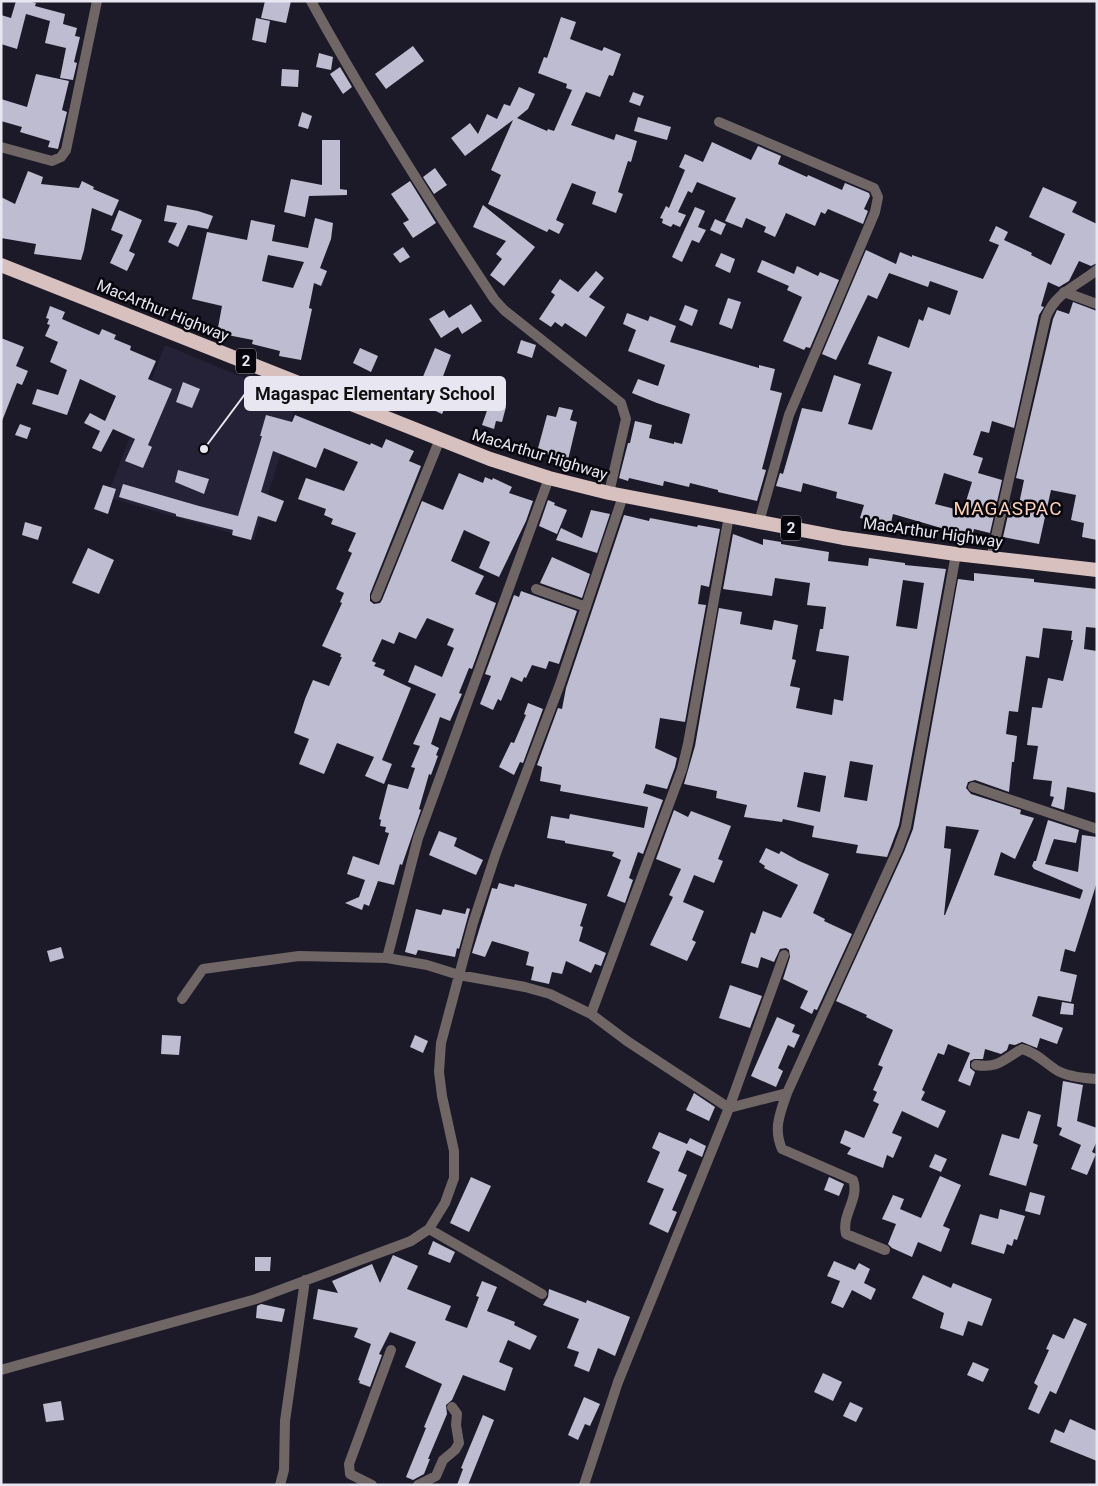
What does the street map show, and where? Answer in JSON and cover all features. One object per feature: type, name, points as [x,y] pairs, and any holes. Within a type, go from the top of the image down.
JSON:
[{"type":"highway","name":"MacArthur Highway","points":[[1,265],[440,440],[549,478],[623,496],[843,538],[956,554],[1097,570]]},
{"type":"street","points":[[1,147],[52,161],[61,158],[66,150],[97,1]]},
{"type":"street","points":[[311,1],[331,38],[422,187],[494,299],[504,310],[622,403],[626,419],[609,493]]},
{"type":"street","points":[[719,122],[874,188],[878,197],[875,212],[789,415],[759,522]]},
{"type":"street","points":[[991,558],[1046,317],[1054,302],[1064,292],[1097,270]]},
{"type":"street","points":[[1064,292],[1097,304]]},
{"type":"street","points":[[376,597],[440,440]]},
{"type":"street","points":[[387,958],[418,838],[549,478]]},
{"type":"street","points":[[1,1370],[256,1299],[410,1241],[429,1229],[445,1204],[454,1178],[454,1151],[442,1096],[439,1072],[441,1043],[473,923],[496,853],[560,684],[623,496]]},
{"type":"street","points":[[591,1014],[682,769],[729,516]]},
{"type":"street","points":[[885,1250],[846,1234],[844,1227],[855,1187],[853,1180],[782,1149],[778,1140],[777,1122],[787,1093],[894,858],[906,827],[956,554]]},
{"type":"street","points":[[536,589],[586,607]]},
{"type":"street","points":[[973,787],[1097,829]]},
{"type":"street","points":[[584,1485],[618,1382],[728,1108],[784,955]]},
{"type":"street","points":[[182,1000],[203,969],[299,956],[387,958],[427,965],[460,976],[550,994],[591,1014],[650,1057],[728,1108],[787,1093]]},
{"type":"street","points":[[976,1065],[993,1066],[1022,1049],[1031,1051],[1039,1059],[1060,1072],[1097,1080]]},
{"type":"street","points":[[429,1229],[542,1294]]},
{"type":"street","points":[[280,1485],[284,1470],[285,1421],[305,1280]]},
{"type":"street","points":[[372,1485],[350,1474],[349,1464],[390,1350]]},
{"type":"street","points":[[418,1485],[428,1482],[436,1476],[443,1460],[455,1450],[459,1443],[456,1425],[457,1414],[452,1407]]},
{"type":"shaded area","points":[[165,345],[297,400],[254,540],[107,497]]},
{"type":"building","points":[[16,1],[36,3],[35,6],[65,14],[63,24],[77,28],[75,36],[80,37],[74,62],[77,63],[73,80],[60,78],[66,48],[45,43],[50,21],[26,14],[17,49],[1,44],[1,15],[11,18]]},
{"type":"building","points":[[265,1],[291,1],[286,23],[261,18]]},
{"type":"building","points":[[561,17],[576,22],[570,39],[602,51],[604,47],[621,54],[613,76],[609,75],[600,97],[586,92],[571,125],[614,140],[616,134],[637,141],[631,162],[628,161],[618,192],[623,194],[616,213],[592,204],[596,192],[572,183],[556,220],[564,224],[559,234],[549,229],[547,232],[488,204],[501,175],[491,170],[513,120],[465,156],[451,138],[470,123],[478,134],[487,114],[497,119],[504,104],[510,106],[519,87],[535,94],[528,109],[517,118],[547,131],[548,129],[554,131],[572,90],[566,88],[567,84],[538,73],[544,57],[547,58]]},
{"type":"building","points":[[256,18],[270,21],[266,43],[252,40]]},
{"type":"building","points":[[413,46],[424,61],[386,89],[375,74]]},
{"type":"building","points":[[319,53],[333,57],[331,70],[316,67]]},
{"type":"building","points":[[340,67],[352,87],[343,94],[330,74]]},
{"type":"building","points":[[282,69],[299,70],[298,87],[281,86]]},
{"type":"building","points":[[36,74],[69,81],[62,110],[67,112],[58,149],[48,147],[50,141],[20,132],[22,127],[1,121],[1,99],[27,107]]},
{"type":"building","points":[[633,92],[644,96],[640,106],[629,102]]},
{"type":"building","points":[[302,112],[312,116],[308,129],[298,126]]},
{"type":"building","points":[[638,117],[671,127],[667,140],[634,131]]},
{"type":"building","points":[[322,140],[340,140],[340,189],[347,190],[347,195],[309,196],[305,217],[284,212],[291,179],[322,185]]},
{"type":"building","points":[[712,142],[751,160],[758,146],[781,156],[778,164],[807,177],[808,175],[842,190],[845,183],[869,193],[870,196],[864,209],[868,211],[863,224],[828,209],[825,214],[821,212],[815,226],[786,213],[775,237],[764,232],[766,227],[746,218],[742,228],[725,221],[736,198],[697,182],[692,193],[688,191],[678,212],[686,215],[680,227],[673,224],[671,227],[662,223],[663,219],[660,218],[666,206],[669,208],[685,170],[679,167],[685,154],[703,162]]},
{"type":"building","points":[[435,168],[447,185],[434,194],[423,177]]},
{"type":"building","points":[[28,171],[43,177],[41,184],[79,188],[82,181],[94,187],[93,189],[119,200],[112,216],[92,208],[81,260],[34,254],[36,244],[1,238],[1,197],[15,204]]},
{"type":"building","points":[[410,181],[436,223],[413,238],[403,223],[409,220],[391,194]]},
{"type":"building","points":[[1043,187],[1077,202],[1072,212],[1097,224],[1097,263],[1091,266],[1079,261],[1069,281],[1059,287],[1048,282],[1041,306],[1044,307],[1039,315],[1014,428],[992,421],[989,433],[981,431],[973,455],[983,458],[978,473],[1002,480],[990,533],[974,529],[972,537],[893,514],[891,523],[874,518],[873,521],[860,518],[864,505],[836,498],[837,492],[803,483],[801,492],[776,486],[780,473],[783,474],[802,408],[822,412],[834,375],[861,384],[848,424],[872,430],[892,372],[868,364],[878,336],[909,348],[919,319],[923,321],[928,307],[950,315],[958,291],[930,281],[928,287],[889,273],[877,299],[868,295],[836,360],[822,354],[866,250],[896,264],[900,252],[983,279],[999,245],[989,241],[996,226],[1008,232],[1004,240],[1032,253],[1031,255],[1051,265],[1065,234],[1029,217]],"holes":[[[944,473],[972,482],[963,511],[935,504]]]},
{"type":"building","points":[[167,205],[213,216],[208,229],[188,225],[178,247],[168,242],[177,223],[164,221]]},
{"type":"building","points":[[483,205],[535,247],[504,286],[490,275],[502,259],[496,254],[506,241],[473,227]]},
{"type":"building","points":[[695,207],[705,211],[698,227],[706,230],[699,243],[692,240],[682,262],[672,257]]},
{"type":"building","points":[[119,210],[142,220],[129,251],[135,254],[127,271],[110,263],[123,235],[111,230]]},
{"type":"building","points":[[315,218],[333,223],[331,239],[320,268],[327,271],[321,286],[314,283],[309,308],[312,309],[301,360],[279,356],[280,351],[252,344],[253,340],[217,333],[222,306],[192,299],[207,232],[247,240],[251,220],[275,225],[272,241],[308,248]],"holes":[[[268,255],[304,262],[293,288],[262,281]]]},
{"type":"building","points":[[715,219],[726,224],[721,235],[710,230]]},
{"type":"building","points":[[403,247],[410,257],[400,263],[393,254]]},
{"type":"building","points":[[721,253],[735,259],[730,273],[715,266]]},
{"type":"building","points":[[762,260],[794,274],[797,266],[818,276],[820,272],[839,280],[810,348],[806,347],[804,350],[783,341],[802,297],[787,290],[789,286],[757,272]]},
{"type":"building","points":[[596,271],[604,278],[589,297],[605,307],[586,337],[565,323],[562,327],[555,322],[551,327],[539,319],[555,295],[551,292],[560,279],[578,292]]},
{"type":"building","points":[[728,298],[741,302],[732,329],[719,324]]},
{"type":"building","points":[[1073,302],[1097,311],[1097,540],[1082,537],[1084,523],[1071,520],[1076,495],[1051,490],[1039,544],[1003,537],[1011,502],[1019,504],[1024,480],[1016,478],[1053,319],[1057,310],[1069,314]]},
{"type":"building","points":[[471,304],[482,321],[462,334],[458,327],[441,338],[429,319],[444,310],[449,318]]},
{"type":"building","points":[[685,305],[698,310],[692,326],[679,320]]},
{"type":"building","points":[[50,306],[65,312],[62,319],[99,335],[102,329],[116,335],[114,339],[131,346],[130,350],[156,361],[148,379],[172,389],[148,445],[152,447],[143,468],[125,461],[135,439],[113,429],[101,452],[92,448],[100,431],[84,423],[90,413],[105,421],[116,396],[80,379],[67,415],[32,404],[37,389],[58,395],[67,370],[50,362],[58,342],[45,336],[50,325],[47,324],[49,319],[46,318]]},
{"type":"building","points":[[627,313],[648,321],[650,316],[676,326],[670,342],[759,368],[759,365],[775,369],[770,390],[782,393],[762,469],[766,470],[757,501],[690,483],[689,487],[664,481],[663,486],[629,478],[628,481],[619,478],[635,421],[652,425],[649,438],[682,444],[690,414],[632,393],[638,379],[658,386],[665,365],[628,351],[636,330],[623,324]]},
{"type":"building","points":[[1,338],[24,347],[16,366],[28,371],[22,385],[17,383],[2,421]]},
{"type":"building","points":[[521,340],[536,345],[532,358],[517,353]]},
{"type":"building","points":[[360,348],[378,356],[371,372],[353,363]]},
{"type":"building","points":[[435,348],[451,355],[442,379],[456,385],[442,414],[429,408],[431,405],[414,398]]},
{"type":"building","points":[[183,382],[200,389],[192,408],[176,402]]},
{"type":"building","points":[[490,402],[506,407],[502,422],[496,421],[494,429],[482,425]]},
{"type":"building","points":[[559,407],[573,410],[570,420],[577,422],[568,460],[537,452],[547,415],[556,417]]},
{"type":"building","points":[[266,415],[292,422],[295,415],[370,445],[371,443],[382,448],[386,439],[414,451],[409,461],[421,466],[370,594],[370,601],[374,604],[380,603],[382,600],[422,501],[443,510],[459,473],[483,483],[485,477],[492,480],[493,478],[512,487],[509,493],[533,501],[526,521],[499,577],[479,568],[490,542],[464,530],[451,561],[484,576],[475,594],[496,603],[472,669],[469,668],[459,693],[462,694],[450,721],[440,717],[431,744],[439,748],[436,755],[438,756],[431,775],[429,774],[419,809],[421,810],[394,885],[378,881],[369,906],[364,904],[362,910],[345,903],[359,897],[365,880],[347,874],[353,856],[379,865],[389,833],[385,832],[386,827],[380,826],[381,820],[379,819],[388,784],[408,789],[415,768],[411,767],[420,746],[413,744],[436,694],[408,682],[415,665],[442,677],[454,648],[447,645],[454,629],[427,618],[416,639],[399,632],[394,644],[382,639],[372,661],[376,663],[374,666],[385,670],[383,675],[411,688],[382,760],[392,764],[384,784],[365,776],[374,757],[337,743],[324,774],[299,764],[309,739],[294,733],[305,699],[313,680],[329,686],[342,657],[340,657],[341,654],[322,646],[342,603],[340,602],[344,593],[336,589],[352,553],[348,551],[356,533],[331,524],[333,519],[324,515],[326,509],[298,499],[306,478],[344,491],[358,462],[324,448],[316,468],[273,451],[261,492],[284,501],[276,522],[258,516],[251,540],[232,535],[233,530],[176,516],[176,514],[119,497],[123,484],[238,516],[262,436],[260,436]]},
{"type":"building","points":[[20,424],[31,428],[27,439],[15,435]]},
{"type":"building","points":[[178,470],[209,479],[204,494],[175,482]]},
{"type":"building","points":[[103,485],[116,489],[108,514],[94,509]]},
{"type":"building","points":[[548,500],[555,503],[554,505],[567,510],[557,534],[539,526]]},
{"type":"building","points":[[591,510],[610,514],[597,553],[556,540],[561,528],[582,538]]},
{"type":"building","points":[[624,515],[649,521],[650,518],[697,527],[698,525],[720,529],[709,587],[701,585],[698,604],[706,605],[685,722],[660,718],[655,748],[677,758],[675,767],[667,789],[646,784],[643,793],[663,800],[643,854],[638,852],[629,878],[633,880],[625,903],[607,896],[621,860],[612,856],[614,852],[547,838],[551,816],[569,819],[570,814],[644,828],[648,807],[560,791],[561,785],[540,781],[542,767],[537,765],[558,708],[562,709],[566,688]]},
{"type":"building","points":[[25,522],[42,527],[38,540],[22,535]]},
{"type":"building","points":[[733,534],[763,545],[763,539],[829,552],[828,561],[868,566],[869,558],[905,563],[905,565],[946,569],[899,825],[887,857],[856,853],[858,845],[812,837],[814,826],[783,819],[782,822],[744,817],[747,805],[716,798],[717,791],[684,784],[695,746],[719,608],[742,612],[740,624],[772,630],[774,620],[798,625],[792,659],[796,660],[790,686],[800,688],[796,708],[832,715],[834,699],[843,701],[849,656],[816,651],[820,629],[823,629],[826,607],[807,605],[810,583],[775,578],[772,596],[723,589]],"holes":[[[903,580],[924,583],[917,629],[896,626]],[[850,761],[873,765],[867,801],[844,797]],[[804,772],[826,776],[820,812],[797,807]]]},
{"type":"building","points":[[88,548],[114,560],[99,594],[72,583]]},
{"type":"building","points":[[552,557],[590,574],[582,598],[540,583]]},
{"type":"building","points":[[974,573],[1034,579],[1034,582],[1097,589],[1097,628],[1086,627],[1084,649],[1097,651],[1097,793],[1067,787],[1064,810],[1051,806],[1054,797],[1050,796],[1052,781],[1033,779],[1038,746],[1027,745],[1032,707],[1042,708],[1048,678],[1063,681],[1073,640],[1071,640],[1072,631],[1043,628],[1039,658],[1026,656],[1018,712],[1009,711],[1006,734],[1017,736],[1009,792],[975,780],[968,782],[966,788],[971,794],[1021,810],[1020,814],[1034,818],[1015,859],[1001,852],[994,875],[1080,899],[1083,890],[1034,869],[1032,866],[1034,861],[1036,861],[1048,820],[1079,830],[1076,843],[1054,839],[1045,864],[1078,872],[1082,835],[1097,837],[1097,882],[1075,952],[1065,949],[1060,971],[1077,975],[1071,1002],[1038,996],[1032,1016],[1063,1028],[1057,1044],[1040,1038],[1037,1048],[1022,1042],[1015,1045],[1009,1044],[1007,1050],[1001,1054],[985,1049],[983,1059],[970,1061],[970,1068],[975,1072],[970,1086],[958,1081],[970,1053],[948,1044],[944,1055],[938,1053],[922,1090],[925,1092],[921,1100],[946,1111],[938,1128],[902,1111],[892,1133],[902,1137],[893,1158],[887,1155],[883,1168],[847,1154],[851,1148],[840,1143],[845,1130],[864,1138],[879,1104],[873,1101],[877,1092],[873,1090],[883,1067],[878,1065],[893,1030],[866,1017],[867,1015],[836,1001],[913,829],[958,579],[974,581]],"holes":[[[946,826],[979,830],[945,915],[944,915],[951,849],[944,848]]]},
{"type":"building","points":[[521,591],[577,611],[559,664],[549,661],[546,669],[532,665],[522,682],[511,677],[501,701],[498,699],[493,710],[480,704],[491,676],[485,674],[514,595],[519,597]]},
{"type":"building","points":[[528,703],[543,709],[523,763],[520,762],[514,775],[499,767],[511,742],[514,743],[526,715],[524,714]]},
{"type":"building","points":[[674,810],[688,817],[691,811],[731,826],[718,859],[723,861],[714,883],[694,875],[683,902],[704,911],[692,940],[696,942],[687,961],[650,945],[673,897],[669,895],[681,869],[656,859]]},
{"type":"building","points":[[439,831],[457,838],[454,846],[483,860],[476,875],[429,855]]},
{"type":"building","points":[[766,848],[779,854],[781,851],[829,874],[813,913],[825,919],[824,921],[852,934],[817,1010],[814,1009],[812,1014],[800,1008],[808,991],[783,979],[790,957],[789,950],[786,948],[780,949],[774,962],[761,957],[758,968],[741,963],[751,932],[755,934],[763,911],[781,918],[798,885],[764,868],[765,866],[759,862]]},
{"type":"building","points":[[499,883],[514,887],[515,884],[587,904],[580,926],[583,927],[579,941],[606,953],[601,966],[595,964],[591,973],[566,961],[562,974],[552,972],[549,984],[531,980],[534,967],[526,965],[529,952],[492,941],[485,957],[472,953],[492,888],[497,889]]},
{"type":"building","points":[[467,908],[470,909],[455,957],[418,950],[416,955],[405,952],[416,909],[441,915],[443,909],[465,914]]},
{"type":"building","points":[[61,947],[64,958],[50,962],[47,951]]},
{"type":"building","points":[[730,985],[762,996],[750,1028],[719,1018]]},
{"type":"building","points":[[1062,1002],[1074,1004],[1073,1015],[1060,1014]]},
{"type":"building","points":[[777,1017],[795,1025],[792,1032],[800,1035],[794,1048],[788,1045],[778,1068],[783,1071],[776,1087],[751,1076]]},
{"type":"building","points":[[162,1035],[181,1036],[179,1055],[161,1054]]},
{"type":"building","points":[[415,1035],[428,1041],[423,1053],[410,1047]]},
{"type":"building","points":[[1063,1081],[1083,1085],[1077,1121],[1097,1128],[1097,1141],[1092,1152],[1096,1154],[1087,1175],[1071,1169],[1081,1145],[1059,1135],[1062,1128],[1057,1126]]},
{"type":"building","points":[[694,1093],[715,1107],[709,1121],[686,1110]]},
{"type":"building","points":[[1028,1111],[1041,1115],[1033,1143],[1038,1145],[1026,1186],[989,1175],[1002,1134],[1019,1139]]},
{"type":"building","points":[[659,1132],[687,1144],[690,1138],[706,1146],[702,1157],[687,1150],[678,1171],[687,1175],[672,1210],[677,1212],[668,1233],[649,1224],[664,1189],[647,1182],[660,1152],[652,1148]]},
{"type":"building","points":[[935,1154],[947,1159],[941,1172],[929,1167]]},
{"type":"building","points":[[940,1176],[961,1185],[943,1226],[950,1229],[941,1252],[918,1242],[912,1257],[892,1248],[888,1244],[896,1224],[882,1219],[893,1195],[904,1199],[900,1209],[921,1218]]},
{"type":"building","points":[[471,1177],[491,1186],[469,1232],[450,1223]]},
{"type":"building","points":[[829,1177],[844,1184],[839,1196],[824,1190]]},
{"type":"building","points":[[1030,1192],[1045,1196],[1040,1215],[1025,1211]]},
{"type":"building","points":[[1000,1209],[1025,1216],[1017,1240],[1014,1239],[1012,1246],[1007,1244],[1004,1254],[971,1244],[980,1214],[998,1219]]},
{"type":"building","points":[[433,1241],[455,1252],[450,1263],[428,1254]]},
{"type":"building","points":[[393,1255],[418,1266],[407,1289],[451,1306],[445,1320],[467,1328],[479,1297],[476,1296],[482,1281],[497,1287],[487,1311],[515,1322],[514,1325],[537,1336],[530,1350],[508,1340],[499,1362],[513,1368],[505,1391],[463,1375],[452,1400],[446,1405],[447,1414],[428,1459],[430,1459],[424,1474],[413,1480],[406,1477],[442,1384],[405,1367],[416,1342],[390,1332],[379,1354],[382,1355],[370,1387],[359,1383],[360,1381],[358,1380],[371,1344],[354,1337],[358,1328],[313,1319],[318,1289],[338,1293],[332,1281],[372,1264],[380,1283]]},
{"type":"building","points":[[255,1257],[271,1257],[270,1271],[255,1271]]},
{"type":"building","points":[[834,1261],[855,1270],[859,1263],[870,1269],[864,1283],[876,1289],[871,1300],[852,1290],[843,1308],[831,1303],[840,1281],[827,1276]]},
{"type":"building","points":[[923,1275],[951,1288],[953,1283],[992,1299],[982,1326],[968,1321],[963,1336],[940,1328],[944,1313],[912,1298]]},
{"type":"building","points":[[549,1289],[586,1303],[587,1300],[630,1317],[615,1356],[598,1348],[589,1372],[574,1366],[579,1352],[567,1348],[579,1319],[543,1305],[548,1297]]},
{"type":"building","points":[[261,1304],[285,1309],[282,1322],[256,1318],[257,1306]]},
{"type":"building","points":[[1074,1318],[1087,1324],[1056,1394],[1050,1391],[1039,1414],[1028,1409],[1038,1386],[1034,1383],[1049,1350],[1046,1349],[1053,1334],[1064,1339]]},
{"type":"building","points":[[973,1362],[989,1369],[983,1382],[967,1375]]},
{"type":"building","points":[[823,1373],[842,1382],[833,1401],[814,1392]]},
{"type":"building","points":[[584,1397],[600,1404],[590,1426],[585,1424],[578,1440],[568,1435]]},
{"type":"building","points":[[61,1401],[64,1420],[46,1422],[43,1404]]},
{"type":"building","points":[[850,1402],[863,1408],[856,1422],[843,1416]]},
{"type":"building","points":[[483,1415],[494,1420],[468,1485],[457,1485],[463,1469],[461,1468]]},
{"type":"building","points":[[1070,1419],[1097,1431],[1097,1461],[1050,1442],[1055,1429],[1064,1433]]},
{"type":"place","name":"Magaspac Elementary School","points":[[204,449]]},
{"type":"district","name":"MAGASPAC","points":[[1008,508]]}]
